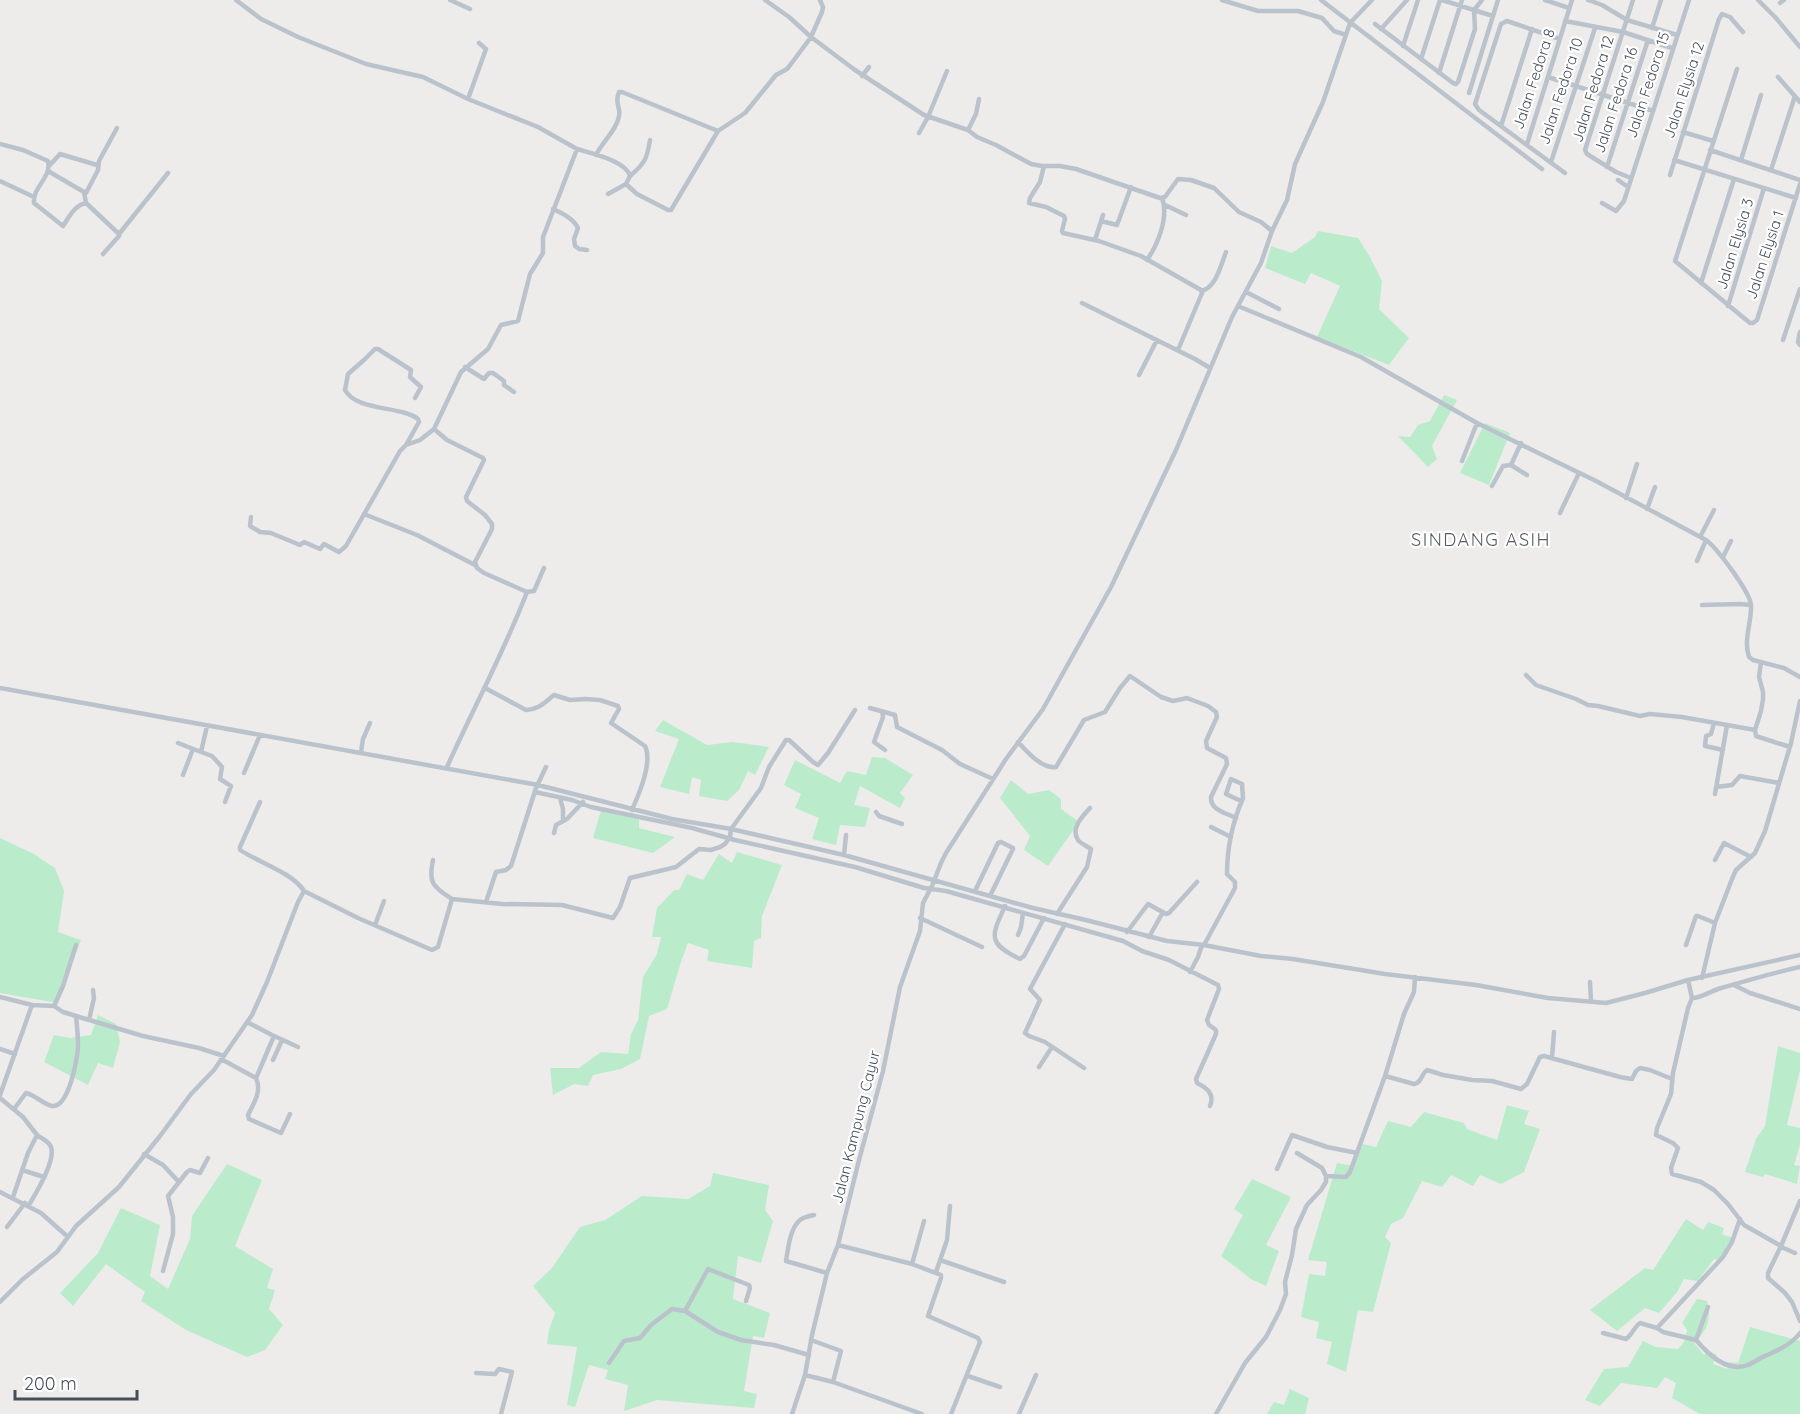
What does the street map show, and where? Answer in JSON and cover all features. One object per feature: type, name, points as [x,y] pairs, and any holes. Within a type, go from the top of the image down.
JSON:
[{"type":"street","points":[[236,0],[269,24],[315,45],[366,64],[423,77],[468,99],[538,128],[577,149],[620,164],[628,170],[630,176]]},
{"type":"street","points":[[450,0],[470,9]]},
{"type":"street","points":[[765,0],[862,76],[928,117],[968,130],[977,137],[1031,164],[1076,169],[1162,198],[1165,205],[1158,239],[1147,260]]},
{"type":"street","points":[[626,184],[637,194],[671,210],[718,131],[746,113],[776,75],[787,69],[811,37],[822,12],[823,7],[820,0]]},
{"type":"street","points":[[1222,0],[1258,10],[1298,10],[1322,18],[1334,31],[1346,35]]},
{"type":"street","points":[[1321,0],[1542,169]]},
{"type":"street","points":[[1350,23],[1372,0]]},
{"type":"street","points":[[1381,29],[1407,0]]},
{"type":"street","points":[[1403,45],[1418,0]]},
{"type":"street","points":[[1421,59],[1441,0],[1461,3],[1493,16]]},
{"type":"street","points":[[1375,24],[1453,83],[1458,82],[1475,29],[1474,10],[1482,0]]},
{"type":"street","points":[[1469,93],[1498,0]]},
{"type":"street","points":[[1545,0],[1569,8]]},
{"type":"street","name":"Jalan Fedora 8","points":[[1527,144],[1572,0]]},
{"type":"street","points":[[1588,0],[1603,2],[1627,20],[1677,36]]},
{"type":"street","name":"Jalan Fedora 12","points":[[1607,167],[1585,152],[1633,0]]},
{"type":"street","points":[[1652,28],[1661,0]]},
{"type":"street","name":"Jalan Fedora 15","points":[[1602,203],[1616,211],[1624,201],[1689,0]]},
{"type":"street","points":[[1758,0],[1799,45]]},
{"type":"street","points":[[1439,73],[1461,3]]},
{"type":"street","name":"Jalan Elysia 12","points":[[1670,174],[1722,14],[1730,17],[1743,32]]},
{"type":"street","points":[[1560,39],[1507,21],[1501,24],[1475,104],[1479,110],[1565,173]]},
{"type":"street","points":[[1565,21],[1623,32],[1672,48]]},
{"type":"street","name":"Jalan Kampung Cayur","points":[[792,1414],[805,1375],[827,1273],[838,1245],[880,1080],[900,987],[919,935],[923,903],[941,863],[993,779],[1046,704],[1111,587],[1176,450],[1238,306],[1261,263],[1272,231],[1287,200],[1295,164],[1323,102],[1350,23]]},
{"type":"street","name":"Jalan Fedora 10","points":[[1551,162],[1595,28]]},
{"type":"street","points":[[1501,126],[1532,29]]},
{"type":"street","name":"Jalan Fedora 16","points":[[1607,167],[1648,40]]},
{"type":"street","points":[[468,99],[486,49],[479,43]]},
{"type":"street","points":[[862,76],[869,67]]},
{"type":"street","points":[[1728,306],[1676,261],[1737,69]]},
{"type":"street","points":[[919,133],[947,71]]},
{"type":"street","points":[[1548,77],[1653,111]]},
{"type":"street","points":[[1778,77],[1800,102]]},
{"type":"street","points":[[596,155],[620,114],[615,100],[619,92],[718,131]]},
{"type":"street","points":[[1741,160],[1761,95]]},
{"type":"street","points":[[1771,170],[1795,96]]},
{"type":"street","points":[[968,130],[976,114],[979,99]]},
{"type":"street","points":[[117,128],[97,165],[98,170],[86,193],[87,203],[119,234]]},
{"type":"street","points":[[1683,132],[1713,141]]},
{"type":"street","points":[[608,194],[626,184],[630,176],[642,165],[650,140]]},
{"type":"street","points":[[0,144],[23,150],[48,161],[49,168],[86,193]]},
{"type":"street","points":[[406,445],[420,440],[434,429],[460,372],[488,349],[501,325],[518,321],[530,274],[543,253],[543,237],[577,149]]},
{"type":"street","points":[[1710,150],[1771,170],[1800,185]]},
{"type":"street","points":[[87,203],[80,204],[63,226],[34,203],[34,197],[49,168],[60,154],[97,165]]},
{"type":"street","points":[[1674,160],[1796,198]]},
{"type":"street","points":[[1044,166],[1040,182],[1029,203],[1046,207],[1064,216],[1063,233],[1117,247],[1147,260],[1202,291]]},
{"type":"street","points":[[1607,167],[1631,178]]},
{"type":"street","points":[[103,254],[168,173]]},
{"type":"street","points":[[1162,198],[1178,179],[1191,180],[1214,188],[1239,212],[1261,222],[1272,231]]},
{"type":"street","points":[[1701,283],[1734,179]]},
{"type":"street","points":[[1618,180],[1628,188]]},
{"type":"street","points":[[0,181],[34,197]]},
{"type":"street","name":"Jalan Elysia 1","points":[[1728,306],[1750,323],[1757,320],[1800,185]]},
{"type":"street","points":[[1095,240],[1102,218],[1117,225],[1131,187]]},
{"type":"street","name":"Jalan Elysia 3","points":[[1728,306],[1764,188]]},
{"type":"street","points":[[1165,205],[1186,215]]},
{"type":"street","points":[[553,208],[575,222],[578,228],[574,239],[575,246],[587,250]]},
{"type":"street","points":[[1178,350],[1202,291],[1210,288],[1226,252]]},
{"type":"street","points":[[1784,340],[1800,289]]},
{"type":"street","points":[[1246,291],[1279,309]]},
{"type":"street","points":[[1082,303],[1210,368]]},
{"type":"street","points":[[1238,306],[1362,357],[1478,423],[1521,443],[1706,540],[1723,557],[1748,594],[1751,605],[1748,654],[1752,660],[1784,668],[1800,677]]},
{"type":"street","points":[[1792,313],[1800,315]]},
{"type":"street","points":[[1800,332],[1798,342],[1800,345]]},
{"type":"street","points":[[1139,375],[1157,340]]},
{"type":"street","points":[[251,517],[250,525],[260,532],[271,533],[300,545],[304,542],[320,549],[324,544],[339,552],[346,546],[419,422],[407,413],[376,407],[350,396],[345,390],[348,374],[375,349],[378,349],[411,370],[410,377],[421,387],[415,398]]},
{"type":"street","points":[[465,367],[484,379],[489,373],[493,373],[514,392]]},
{"type":"street","points":[[1462,462],[1478,423]]},
{"type":"street","points":[[434,429],[447,440],[484,460],[466,497],[467,501],[485,515],[492,524],[492,529],[475,565]]},
{"type":"street","points":[[1511,465],[1521,443]]},
{"type":"street","points":[[1626,498],[1637,464]]},
{"type":"street","points":[[1492,486],[1503,466],[1511,465],[1527,475]]},
{"type":"street","points":[[1560,513],[1579,473]]},
{"type":"street","points":[[1647,509],[1655,487]]},
{"type":"street","points":[[1700,537],[1714,510]]},
{"type":"street","points":[[364,514],[417,535],[475,565],[484,573],[527,592],[534,591],[544,568]]},
{"type":"street","points":[[1697,561],[1706,540]]},
{"type":"street","points":[[1723,557],[1731,541]]},
{"type":"street","points":[[447,767],[527,592]]},
{"type":"street","points":[[1702,605],[1751,605]]},
{"type":"street","points":[[1761,662],[1759,677],[1763,699],[1755,730],[1756,736],[1790,747]]},
{"type":"street","points":[[1526,675],[1536,685],[1588,705],[1640,716],[1650,714],[1695,718],[1755,730]]},
{"type":"street","points":[[1018,742],[1039,762],[1050,768],[1056,767],[1084,720],[1105,712],[1130,676],[1161,697],[1173,701],[1187,698],[1208,706],[1216,712],[1217,717],[1206,745],[1211,751],[1226,759],[1227,764],[1210,802],[1214,808],[1236,818]]},
{"type":"street","points":[[0,688],[447,767],[536,789],[585,796],[697,825],[731,830],[844,855],[933,884],[975,891],[1149,937],[1369,971],[1415,981],[1606,1003],[1800,955]]},
{"type":"street","points":[[485,688],[526,710],[544,705],[554,695],[570,700],[600,700],[618,706],[619,709],[611,723],[645,746],[648,751],[644,779],[632,810]]},
{"type":"street","points":[[1702,978],[1715,923],[1736,870],[1755,853],[1765,831],[1790,747],[1800,701]]},
{"type":"street","points":[[870,708],[896,716],[897,727],[942,750],[960,764],[993,779]]},
{"type":"street","points":[[433,860],[430,873],[433,884],[452,899],[502,904],[562,905],[613,918],[618,912],[630,878],[676,867],[698,849],[717,849],[725,844],[731,830],[761,788],[769,767],[786,740],[792,742],[818,765],[855,710]]},
{"type":"street","points":[[882,711],[883,717],[874,742],[885,750]]},
{"type":"street","points":[[361,752],[363,739],[370,723]]},
{"type":"street","points":[[1714,723],[1711,734],[1706,736],[1704,743],[1705,746],[1722,750]]},
{"type":"street","points":[[1715,794],[1727,725]]},
{"type":"street","points":[[201,752],[207,726]]},
{"type":"street","points":[[244,773],[260,735]]},
{"type":"street","points":[[178,743],[212,756],[222,766],[220,779],[231,786],[225,801]]},
{"type":"street","points":[[183,775],[193,749]]},
{"type":"street","points":[[486,902],[496,872],[506,870],[511,866],[536,789],[546,767]]},
{"type":"street","points":[[1716,787],[1732,785],[1740,776],[1779,783]]},
{"type":"street","points":[[1190,972],[1235,888],[1235,882],[1227,874],[1227,857],[1243,798],[1243,785],[1231,779],[1226,794],[1241,801]]},
{"type":"street","points":[[536,789],[591,807],[692,828],[855,867],[917,886],[933,884],[946,891],[1123,941],[1142,951],[1169,960],[1218,985],[1219,988],[1207,1020],[1209,1025],[1216,1030],[1216,1034],[1196,1079],[1197,1083],[1209,1090],[1212,1095],[1210,1106]]},
{"type":"street","points":[[554,833],[556,825],[583,803],[585,796]]},
{"type":"street","points":[[560,798],[563,821]]},
{"type":"street","points":[[260,802],[240,850],[285,875],[299,884],[304,891],[430,949],[438,947],[452,899]]},
{"type":"street","points":[[1057,914],[1088,864],[1090,849],[1080,842],[1076,831],[1079,821],[1090,808]]},
{"type":"street","points":[[876,812],[879,816],[902,824]]},
{"type":"street","points":[[1212,827],[1231,837]]},
{"type":"street","points":[[844,855],[846,835]]},
{"type":"street","points":[[975,891],[998,843],[1001,842],[1013,849],[990,896]]},
{"type":"street","points":[[1714,860],[1724,843],[1751,857]]},
{"type":"street","points":[[1127,932],[1149,904],[1167,914],[1170,913],[1197,882]]},
{"type":"street","points":[[0,1302],[23,1279],[57,1252],[76,1226],[119,1187],[191,1094],[208,1077],[247,1022],[267,982],[304,891]]},
{"type":"street","points":[[1006,900],[994,931],[994,938],[1000,946],[1020,959],[1024,956],[1044,918]]},
{"type":"street","points":[[375,925],[384,901]]},
{"type":"street","points":[[1149,937],[1163,912]]},
{"type":"street","points":[[1018,935],[1023,913]]},
{"type":"street","points":[[1686,945],[1696,916],[1715,923]]},
{"type":"street","points":[[920,918],[982,947]]},
{"type":"street","points":[[1065,924],[1030,989],[1040,1000],[1025,1033],[1084,1068]]},
{"type":"street","points":[[54,1006],[76,945]]},
{"type":"street","points":[[1692,998],[1800,967]]},
{"type":"street","points":[[1326,1176],[1347,1177],[1350,1172],[1385,1076],[1405,1010],[1414,992],[1415,981]]},
{"type":"street","points":[[1590,982],[1591,1001]]},
{"type":"street","points":[[1689,982],[1692,998],[1672,1079],[1671,1094],[1656,1133],[1678,1148],[1671,1172],[1675,1176],[1701,1182],[1714,1190],[1747,1227],[1795,1253]]},
{"type":"street","points":[[1734,985],[1761,997],[1800,1009]]},
{"type":"street","points":[[89,1020],[94,998],[93,990]]},
{"type":"street","points":[[0,997],[33,1005],[54,1006],[63,1012],[143,1036],[199,1048],[222,1058],[256,1078],[259,1084],[258,1094],[248,1118],[281,1134],[290,1114]]},
{"type":"street","points":[[7,1227],[27,1204],[44,1177],[51,1155],[51,1146],[37,1135],[14,1108],[0,1096],[33,1005]]},
{"type":"street","points":[[14,1108],[26,1094],[51,1106],[56,1105],[65,1097],[77,1061],[76,1016]]},
{"type":"street","points":[[247,1022],[298,1047]]},
{"type":"street","points":[[1552,1058],[1554,1032]]},
{"type":"street","points":[[256,1078],[274,1036]]},
{"type":"street","points":[[273,1060],[282,1040]]},
{"type":"street","points":[[1040,1067],[1052,1047]]},
{"type":"street","points":[[0,1049],[15,1054]]},
{"type":"street","points":[[1385,1076],[1414,1084],[1420,1081],[1427,1070],[1472,1080],[1491,1081],[1521,1089],[1527,1084],[1540,1058],[1544,1056],[1620,1077],[1632,1079],[1640,1068],[1672,1079]]},
{"type":"street","points":[[13,1197],[37,1135]]},
{"type":"street","points":[[1277,1169],[1292,1135],[1327,1147],[1357,1153]]},
{"type":"street","points":[[1216,1414],[1245,1363],[1266,1337],[1280,1310],[1286,1294],[1285,1282],[1296,1229],[1310,1201],[1324,1186],[1326,1176],[1324,1172],[1297,1153]]},
{"type":"street","points":[[144,1154],[163,1165],[178,1181]]},
{"type":"street","points":[[163,1271],[173,1234],[173,1217],[168,1196],[188,1171],[200,1173],[208,1158]]},
{"type":"street","points":[[22,1170],[44,1177]]},
{"type":"street","points":[[0,1192],[41,1213],[68,1237]]},
{"type":"street","points":[[1800,1201],[1768,1273],[1768,1278],[1792,1302],[1800,1321]]},
{"type":"street","points":[[936,1272],[947,1240],[950,1206]]},
{"type":"street","points":[[814,1215],[802,1218],[797,1223],[786,1261],[827,1273]]},
{"type":"street","points":[[1657,1328],[1723,1257],[1732,1242],[1740,1219]]},
{"type":"street","points":[[912,1264],[924,1221]]},
{"type":"street","points":[[838,1245],[912,1264],[941,1275],[928,1316],[980,1340],[968,1376],[951,1414]]},
{"type":"street","points":[[940,1260],[1004,1282]]},
{"type":"street","points":[[685,1311],[708,1269],[749,1285],[746,1301]]},
{"type":"street","points":[[1696,1340],[1708,1307]]},
{"type":"street","points":[[609,1363],[626,1340],[640,1338],[651,1325],[671,1309],[685,1311],[718,1332],[734,1338],[756,1344],[783,1347],[809,1355]]},
{"type":"street","points":[[1603,1334],[1626,1339],[1640,1323],[1692,1341],[1696,1340]]},
{"type":"street","points":[[1696,1340],[1716,1360],[1741,1367],[1787,1346],[1800,1333]]},
{"type":"street","points":[[811,1340],[841,1351],[833,1382]]},
{"type":"street","points":[[476,1373],[494,1374],[499,1369],[512,1372],[501,1414]]},
{"type":"street","points":[[805,1375],[833,1382],[922,1414]]},
{"type":"street","points":[[1019,1414],[1036,1375]]},
{"type":"street","points":[[968,1376],[1000,1387]]},
{"type":"green space","points":[[1318,231],[1358,238],[1370,257],[1382,281],[1379,309],[1409,338],[1389,365],[1317,337],[1340,286],[1311,273],[1305,284],[1265,268],[1271,246],[1292,253],[1315,237]]},
{"type":"green space","points":[[1444,395],[1457,400],[1432,446],[1437,459],[1428,467],[1398,436],[1410,437],[1418,425],[1430,421]]},
{"type":"green space","points":[[1485,423],[1510,433],[1489,485],[1460,473]]},
{"type":"green space","points":[[663,720],[707,745],[733,742],[769,747],[755,775],[748,771],[739,790],[727,801],[699,796],[701,780],[692,777],[689,794],[660,787],[679,739],[655,731]]},
{"type":"green space","points":[[872,757],[885,758],[913,775],[900,793],[905,798],[900,808],[860,786],[854,805],[870,808],[865,827],[840,825],[836,845],[812,839],[819,818],[795,808],[801,794],[784,785],[795,760],[840,783],[847,771],[866,775]]},
{"type":"green space","points":[[1011,780],[1028,794],[1049,790],[1061,799],[1061,809],[1079,822],[1048,866],[1024,850],[1030,836],[1000,798]]},
{"type":"green space","points":[[602,807],[639,817],[639,828],[675,837],[653,853],[593,838]]},
{"type":"green space","points":[[0,838],[34,854],[55,868],[64,891],[58,932],[81,940],[58,1003],[0,993]]},
{"type":"green space","points":[[737,852],[782,865],[762,916],[761,938],[754,941],[752,968],[707,961],[709,950],[688,943],[667,1009],[649,1016],[640,1059],[621,1069],[593,1075],[588,1086],[574,1084],[553,1095],[550,1068],[579,1068],[601,1052],[628,1054],[631,1034],[638,1020],[643,977],[657,954],[661,937],[652,937],[657,908],[674,890],[679,890],[687,874],[703,880],[719,854],[732,863]]},
{"type":"green space","points":[[98,1015],[116,1024],[120,1042],[113,1068],[98,1063],[88,1085],[44,1062],[54,1035],[70,1038],[91,1035]]},
{"type":"green space","points":[[1778,1046],[1800,1053],[1800,1070],[1787,1125],[1800,1128],[1800,1145],[1794,1165],[1800,1166],[1797,1184],[1765,1174],[1763,1177],[1745,1172],[1756,1139],[1765,1126]]},
{"type":"green space","points":[[1507,1105],[1529,1111],[1524,1124],[1540,1129],[1524,1172],[1501,1184],[1480,1175],[1473,1186],[1451,1175],[1442,1187],[1422,1181],[1403,1218],[1391,1224],[1385,1237],[1391,1243],[1373,1312],[1358,1310],[1346,1372],[1327,1364],[1332,1342],[1316,1338],[1319,1322],[1301,1317],[1309,1274],[1325,1276],[1327,1262],[1308,1260],[1337,1163],[1353,1166],[1363,1144],[1376,1147],[1388,1121],[1411,1127],[1424,1112],[1464,1123],[1467,1129],[1497,1140]]},
{"type":"green space","points":[[227,1164],[262,1180],[235,1246],[273,1269],[267,1288],[275,1290],[269,1309],[283,1325],[265,1350],[247,1357],[186,1330],[141,1301],[145,1292],[106,1264],[73,1306],[60,1293],[98,1253],[121,1208],[160,1225],[150,1276],[168,1289],[190,1239],[192,1216]]},
{"type":"green space","points":[[713,1173],[769,1185],[765,1210],[773,1221],[761,1263],[738,1256],[733,1299],[770,1313],[764,1338],[753,1336],[744,1391],[757,1394],[754,1408],[657,1400],[624,1411],[628,1385],[605,1379],[608,1370],[589,1365],[575,1407],[567,1405],[577,1347],[547,1344],[555,1313],[533,1286],[552,1268],[580,1227],[605,1220],[642,1196],[688,1199],[710,1186]]},
{"type":"green space","points":[[1252,1179],[1291,1197],[1266,1245],[1279,1251],[1266,1286],[1251,1279],[1221,1256],[1243,1215],[1234,1209]]},
{"type":"green space","points":[[1686,1219],[1703,1230],[1708,1222],[1724,1228],[1722,1234],[1733,1238],[1722,1261],[1714,1259],[1698,1281],[1684,1279],[1677,1292],[1659,1313],[1645,1308],[1617,1331],[1590,1310],[1645,1268],[1653,1270]]},
{"type":"green space","points":[[1697,1299],[1707,1301],[1709,1319],[1702,1334],[1694,1343],[1704,1355],[1708,1350],[1717,1355],[1713,1364],[1727,1369],[1729,1362],[1738,1363],[1750,1327],[1800,1341],[1800,1414],[1700,1414],[1672,1398],[1676,1383],[1665,1377],[1657,1388],[1621,1383],[1600,1406],[1585,1400],[1604,1369],[1628,1367],[1643,1341],[1656,1347],[1678,1349],[1684,1342],[1687,1330],[1682,1323]]},
{"type":"green space","points":[[1290,1389],[1309,1398],[1305,1414],[1267,1414],[1274,1402],[1284,1405]]},
{"type":"district","name":"SINDANG ASIH","points":[[1481,540]]}]
